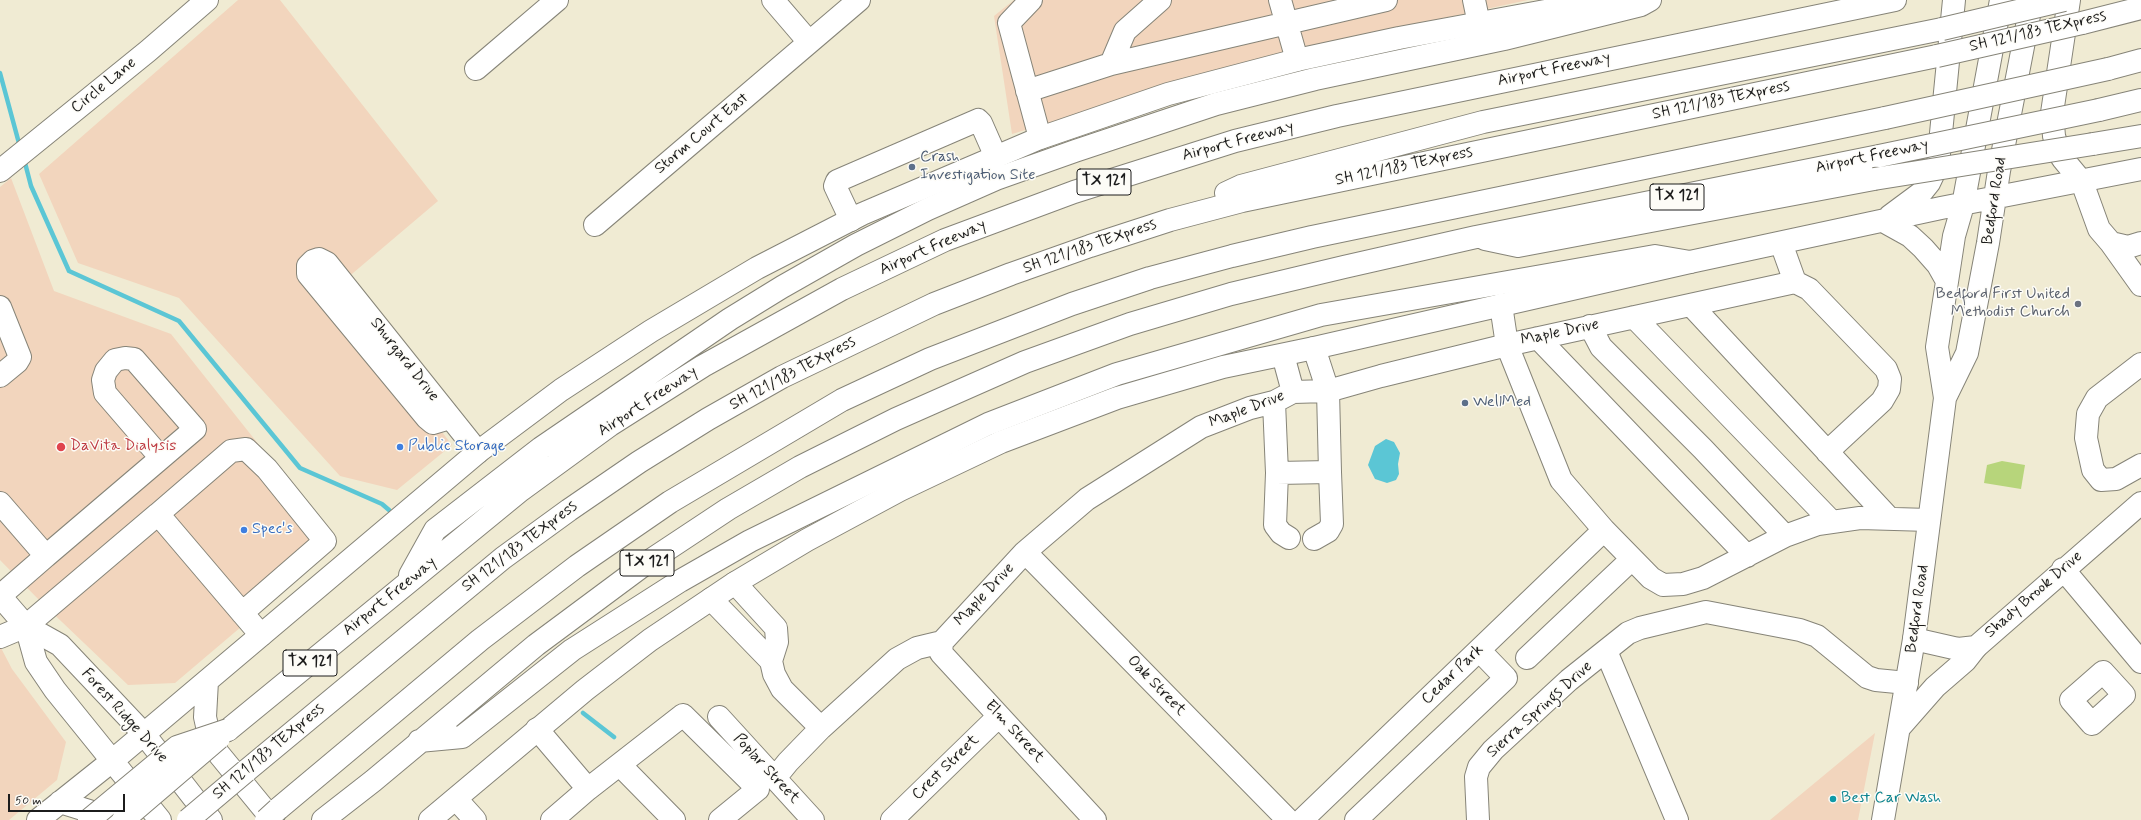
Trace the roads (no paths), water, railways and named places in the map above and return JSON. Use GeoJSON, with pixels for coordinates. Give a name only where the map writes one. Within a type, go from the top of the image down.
{"type":"FeatureCollection","features":[{"type":"Feature","properties":{"kind":"main road","name":"Circle Lane"},"geometry":{"type":"LineString","coordinates":[[7,165],[148,51],[207,0]]}},
{"type":"Feature","properties":{"kind":"main road"},"geometry":{"type":"LineString","coordinates":[[476,69],[557,0]]}},
{"type":"Feature","properties":{"kind":"main road"},"geometry":{"type":"LineString","coordinates":[[773,0],[809,42]]}},
{"type":"Feature","properties":{"kind":"main road","name":"Storm Court East"},"geometry":{"type":"LineString","coordinates":[[595,225],[859,0]]}},
{"type":"Feature","properties":{"kind":"main road"},"geometry":{"type":"LineString","coordinates":[[1031,0],[1009,23],[1040,138]]}},
{"type":"Feature","properties":{"kind":"main road"},"geometry":{"type":"LineString","coordinates":[[1111,64],[1125,32],[1160,0]]}},
{"type":"Feature","properties":{"kind":"main road"},"geometry":{"type":"LineString","coordinates":[[1280,0],[1297,60]]}},
{"type":"Feature","properties":{"kind":"main road"},"geometry":{"type":"LineString","coordinates":[[1027,91],[1111,64],[1386,0]]}},
{"type":"Feature","properties":{"kind":"main road"},"geometry":{"type":"LineString","coordinates":[[1474,0],[1480,24]]}},
{"type":"Feature","properties":{"kind":"main road"},"geometry":{"type":"LineString","coordinates":[[38,820],[112,761],[478,452],[561,390],[651,331],[756,268],[851,220],[1040,138],[1168,94],[1297,60],[1399,38],[1605,0]]}},
{"type":"Feature","properties":{"kind":"main road"},"geometry":{"type":"LineString","coordinates":[[405,585],[435,530],[541,448],[730,319],[782,287],[856,245],[928,209],[996,179],[1068,153],[1216,104],[1315,79],[1512,37],[1642,5],[1650,0]]}},
{"type":"Feature","properties":{"kind":"main road","name":"Airport Freeway"},"geometry":{"type":"LineString","coordinates":[[123,820],[235,725],[521,490],[610,425],[703,366],[835,293],[945,240],[1074,192],[1235,141],[1337,116],[1895,0]]}},
{"type":"Feature","properties":{"kind":"main road"},"geometry":{"type":"LineString","coordinates":[[1883,221],[1921,193],[1929,183],[1938,164],[1954,0]]}},
{"type":"Feature","properties":{"kind":"main road","name":"Bedford Road"},"geometry":{"type":"LineString","coordinates":[[1883,820],[1914,639],[1945,398],[1937,347],[1954,236],[1963,205],[2001,0]]}},
{"type":"Feature","properties":{"kind":"main road","name":"Bedford Road"},"geometry":{"type":"LineString","coordinates":[[1945,398],[1967,353],[1988,243],[1994,199],[2032,0]]}},
{"type":"Feature","properties":{"kind":"main road"},"geometry":{"type":"LineString","coordinates":[[1170,220],[1241,186],[1483,122],[1942,29],[2064,0]]}},
{"type":"Feature","properties":{"kind":"main road"},"geometry":{"type":"LineString","coordinates":[[2069,0],[2052,113],[2054,136],[2063,159],[2082,182],[2099,229],[2141,285]]}},
{"type":"Feature","properties":{"kind":"main road","name":"SH 121/183 TEXpress"},"geometry":{"type":"LineString","coordinates":[[188,820],[503,558],[614,479],[708,419],[782,378],[857,340],[934,304],[1011,274],[1170,220],[1242,201],[1937,56],[2141,8]]}},
{"type":"Feature","properties":{"kind":"main road"},"geometry":{"type":"LineString","coordinates":[[207,681],[205,718],[209,735],[218,753],[272,816],[480,640],[577,566],[633,527],[670,502],[842,400],[930,359],[1072,304],[1150,278],[1312,236],[1885,118],[2108,69],[2141,60]]}},
{"type":"Feature","properties":{"kind":"main road","name":"Airport Freeway"},"geometry":{"type":"LineString","coordinates":[[324,820],[536,645],[645,564],[728,509],[800,467],[896,419],[1025,362],[1130,324],[1231,294],[1476,237],[1879,156],[2141,100]]}},
{"type":"Feature","properties":{"kind":"main road"},"geometry":{"type":"LineString","coordinates":[[851,220],[835,186],[837,181],[978,120],[981,122],[996,157]]}},
{"type":"Feature","properties":{"kind":"main road"},"geometry":{"type":"LineString","coordinates":[[1476,237],[1518,246],[1874,179],[2141,136]]}},
{"type":"Feature","properties":{"kind":"main road"},"geometry":{"type":"LineString","coordinates":[[430,820],[537,730],[650,640],[735,583],[807,540],[900,490],[1000,442],[1117,398],[1223,367],[1501,306],[1690,262],[2141,169]]}},
{"type":"Feature","properties":{"kind":"main road"},"geometry":{"type":"LineString","coordinates":[[1883,221],[1910,236],[1923,248],[1938,265],[1947,281]]}},
{"type":"Feature","properties":{"kind":"main road"},"geometry":{"type":"LineString","coordinates":[[1781,243],[1795,282],[1809,289],[1886,369],[1890,379],[1889,390],[1882,401],[1827,452]]}},
{"type":"Feature","properties":{"kind":"main road"},"geometry":{"type":"LineString","coordinates":[[2111,243],[2128,247],[2141,243]]}},
{"type":"Feature","properties":{"kind":"main road"},"geometry":{"type":"LineString","coordinates":[[419,741],[462,737],[572,650],[680,581],[750,541],[988,424],[1117,374],[1321,315],[1655,256],[1690,262]]}},
{"type":"Feature","properties":{"kind":"main road","name":"Shurgard Drive"},"geometry":{"type":"LineString","coordinates":[[331,268],[478,452]]}},
{"type":"Feature","properties":{"kind":"main road","name":"Maple Drive"},"geometry":{"type":"LineString","coordinates":[[775,778],[788,762],[821,728],[897,659],[916,648],[942,642],[1025,552],[1087,499],[1201,427],[1250,408],[1274,402],[1294,392],[1328,391],[1381,376],[1507,345],[1590,326],[1691,306],[1795,282]]}},
{"type":"Feature","properties":{"kind":"main road"},"geometry":{"type":"LineString","coordinates":[[1501,306],[1507,345],[1560,480],[1632,559],[1651,578],[1662,585],[1683,584],[1703,578],[1785,536],[1818,524],[1860,518],[1888,517],[1929,520]]}},
{"type":"Feature","properties":{"kind":"main road"},"geometry":{"type":"LineString","coordinates":[[1691,306],[1888,517]]}},
{"type":"Feature","properties":{"kind":"main road"},"geometry":{"type":"LineString","coordinates":[[0,307],[20,357],[17,362],[0,376]]}},
{"type":"Feature","properties":{"kind":"main road"},"geometry":{"type":"LineString","coordinates":[[1634,317],[1831,521]]}},
{"type":"Feature","properties":{"kind":"main road"},"geometry":{"type":"LineString","coordinates":[[1590,326],[1601,346],[1703,449],[1785,536]]}},
{"type":"Feature","properties":{"kind":"main road"},"geometry":{"type":"LineString","coordinates":[[1538,338],[1747,556]]}},
{"type":"Feature","properties":{"kind":"main road"},"geometry":{"type":"LineString","coordinates":[[1314,348],[1328,391],[1332,524],[1328,531],[1314,539]]}},
{"type":"Feature","properties":{"kind":"main road"},"geometry":{"type":"LineString","coordinates":[[1283,355],[1294,392]]}},
{"type":"Feature","properties":{"kind":"main road"},"geometry":{"type":"LineString","coordinates":[[0,596],[195,429],[134,359],[125,358],[115,360],[106,371],[103,380],[106,393],[161,458]]}},
{"type":"Feature","properties":{"kind":"main road"},"geometry":{"type":"LineString","coordinates":[[2141,364],[2097,398],[2088,414],[2086,438],[2093,470],[2100,480],[2116,479],[2141,465]]}},
{"type":"Feature","properties":{"kind":"main road"},"geometry":{"type":"LineString","coordinates":[[1274,402],[1277,473],[1275,525],[1289,538]]}},
{"type":"Feature","properties":{"kind":"main road"},"geometry":{"type":"LineString","coordinates":[[0,637],[26,626],[231,451],[246,449],[267,469],[325,541],[242,613]]}},
{"type":"Feature","properties":{"kind":"main road"},"geometry":{"type":"LineString","coordinates":[[1277,473],[1330,472]]}},
{"type":"Feature","properties":{"kind":"main road"},"geometry":{"type":"LineString","coordinates":[[0,503],[46,556]]}},
{"type":"Feature","properties":{"kind":"main road","name":"Shady Brook Drive"},"geometry":{"type":"LineString","coordinates":[[1914,639],[1958,649],[1976,647],[2063,569],[2141,503]]}},
{"type":"Feature","properties":{"kind":"main road"},"geometry":{"type":"LineString","coordinates":[[158,514],[261,636]]}},
{"type":"Feature","properties":{"kind":"main road","name":"Cedar Park"},"geometry":{"type":"LineString","coordinates":[[1302,820],[1604,530]]}},
{"type":"Feature","properties":{"kind":"main road","name":"Oak Street"},"geometry":{"type":"LineString","coordinates":[[1025,552],[1288,820]]}},
{"type":"Feature","properties":{"kind":"main road"},"geometry":{"type":"LineString","coordinates":[[1527,658],[1632,559]]}},
{"type":"Feature","properties":{"kind":"main road"},"geometry":{"type":"LineString","coordinates":[[2063,569],[2141,662],[2114,684]]}},
{"type":"Feature","properties":{"kind":"main road"},"geometry":{"type":"LineString","coordinates":[[735,583],[776,628],[777,642],[771,661],[774,674],[782,689],[821,728]]}},
{"type":"Feature","properties":{"kind":"main road","name":"Forest Ridge Drive"},"geometry":{"type":"LineString","coordinates":[[0,596],[26,626],[60,646],[144,734],[211,820]]}},
{"type":"Feature","properties":{"kind":"main road"},"geometry":{"type":"LineString","coordinates":[[711,599],[771,661]]}},
{"type":"Feature","properties":{"kind":"main road","name":"Sierra Springs Drive"},"geometry":{"type":"LineString","coordinates":[[1478,820],[1476,793],[1479,767],[1493,750],[1569,680],[1628,632],[1706,612],[1800,630],[1817,636],[1867,677],[1876,680],[1907,682]]}},
{"type":"Feature","properties":{"kind":"main road","name":"Forest Ridge Drive"},"geometry":{"type":"LineString","coordinates":[[26,626],[36,662],[55,690],[160,820]]}},
{"type":"Feature","properties":{"kind":"main road","name":"Elm Street"},"geometry":{"type":"LineString","coordinates":[[942,642],[941,653],[1095,820]]}},
{"type":"Feature","properties":{"kind":"main road"},"geometry":{"type":"LineString","coordinates":[[1899,728],[1935,687],[1966,661],[1976,647]]}},
{"type":"Feature","properties":{"kind":"main road"},"geometry":{"type":"LineString","coordinates":[[1356,820],[1506,678],[1479,650]]}},
{"type":"Feature","properties":{"kind":"main road","name":"Sierra Springs Drive"},"geometry":{"type":"LineString","coordinates":[[1606,651],[1677,820]]}},
{"type":"Feature","properties":{"kind":"main road"},"geometry":{"type":"LineString","coordinates":[[552,820],[588,789],[683,715],[758,789],[720,820]]}},
{"type":"Feature","properties":{"kind":"main road","name":"Crest Street"},"geometry":{"type":"LineString","coordinates":[[892,820],[999,716]]}},
{"type":"Feature","properties":{"kind":"main road","name":"Poplar Street"},"geometry":{"type":"LineString","coordinates":[[719,717],[813,820]]}},
{"type":"Feature","properties":{"kind":"main road"},"geometry":{"type":"LineString","coordinates":[[89,820],[177,747],[235,725]]}},
{"type":"Feature","properties":{"kind":"main road"},"geometry":{"type":"LineString","coordinates":[[537,730],[588,789]]}},
{"type":"Feature","properties":{"kind":"main road"},"geometry":{"type":"LineString","coordinates":[[620,765],[674,820]]}},
{"type":"Feature","properties":{"kind":"main road"},"geometry":{"type":"LineString","coordinates":[[456,799],[475,820]]}},
{"type":"Feature","properties":{"kind":"main road"},"geometry":{"type":"LineString","coordinates":[[60,802],[89,811],[104,820]]}},
{"type":"Feature","properties":{"kind":"water"},"geometry":{"type":"Polygon","coordinates":[[[1386,439],[1394,442],[1400,453],[1398,464],[1399,474],[1396,480],[1387,483],[1375,479],[1368,465],[1375,446],[1386,439]]]}},
{"type":"Feature","properties":{"kind":"waterway"},"geometry":{"type":"LineString","coordinates":[[0,73],[20,147]]}},
{"type":"Feature","properties":{"kind":"waterway"},"geometry":{"type":"LineString","coordinates":[[24,159],[31,186],[69,271],[179,321],[300,468],[382,504],[389,510]]}},
{"type":"Feature","properties":{"kind":"waterway"},"geometry":{"type":"LineString","coordinates":[[583,713],[614,737]]}},
{"type":"Feature","properties":{"kind":"place","name":"Crash Investigation Site"},"geometry":{"type":"Point","coordinates":[912,167]}},
{"type":"Feature","properties":{"kind":"place","name":"Bedford First United Methodist Church"},"geometry":{"type":"Point","coordinates":[2078,304]}},
{"type":"Feature","properties":{"kind":"place","name":"WellMed"},"geometry":{"type":"Point","coordinates":[1465,403]}},
{"type":"Feature","properties":{"kind":"place","name":"DaVita Dialysis"},"geometry":{"type":"Point","coordinates":[61,447]}},
{"type":"Feature","properties":{"kind":"place","name":"Public Storage"},"geometry":{"type":"Point","coordinates":[400,447]}},
{"type":"Feature","properties":{"kind":"place","name":"Spec's"},"geometry":{"type":"Point","coordinates":[244,530]}},
{"type":"Feature","properties":{"kind":"place","name":"Best Car Wash"},"geometry":{"type":"Point","coordinates":[1833,799]}}]}
